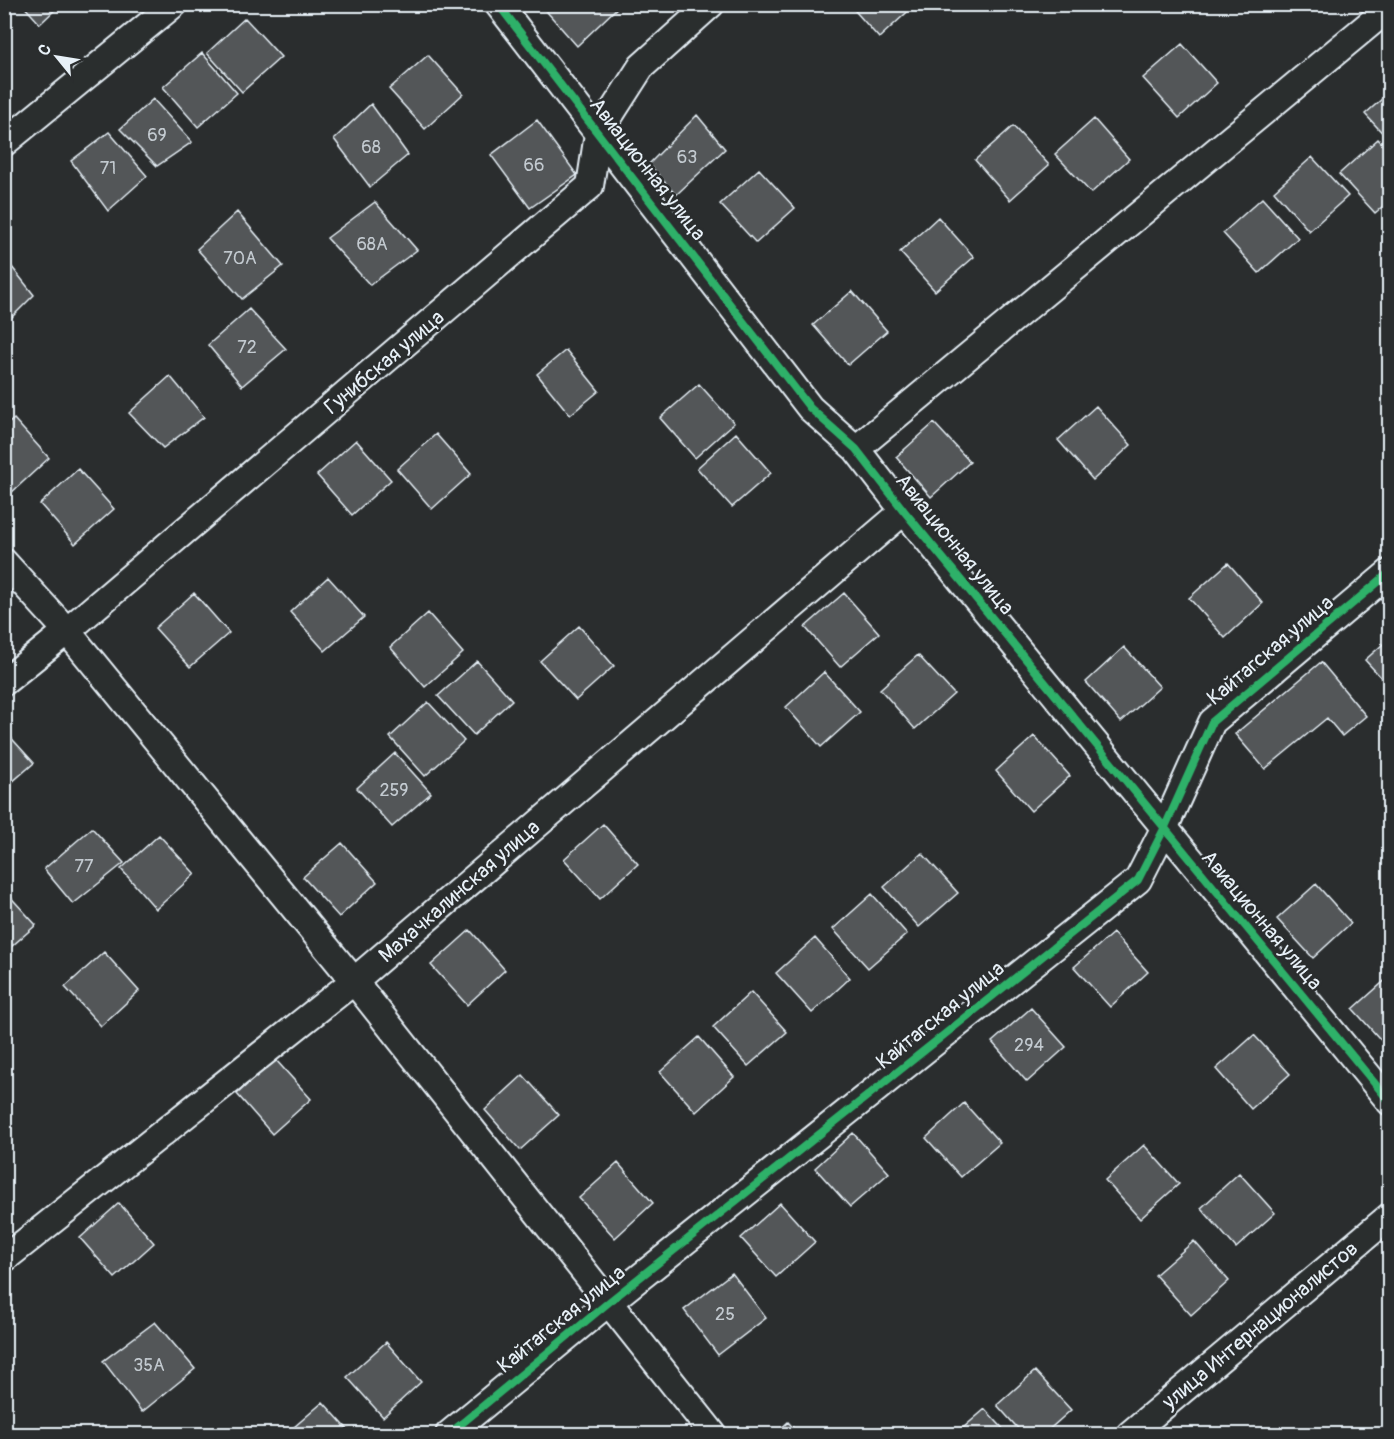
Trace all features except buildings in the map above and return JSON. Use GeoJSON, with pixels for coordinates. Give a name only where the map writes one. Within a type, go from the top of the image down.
{"type":"FeatureCollection","features":[{"type":"Feature","properties":{"kind":"street"},"geometry":{"type":"LineString","coordinates":[[4,143],[174,4]]}},
{"type":"Feature","properties":{"kind":"street","name":"Авиационная улица"},"geometry":{"type":"LineString","coordinates":[[498,4],[810,408],[856,449],[904,511],[1164,828],[1388,1096]]}},
{"type":"Feature","properties":{"kind":"street","name":"Гунибская улица"},"geometry":{"type":"LineString","coordinates":[[4,682],[68,631],[590,186],[598,134],[641,67],[711,4]]}},
{"type":"Feature","properties":{"kind":"street"},"geometry":{"type":"LineString","coordinates":[[856,449],[1389,7]]}},
{"type":"Feature","properties":{"kind":"street","name":"Махачкалинская улица"},"geometry":{"type":"LineString","coordinates":[[4,1259],[354,981],[904,511]]}},
{"type":"Feature","properties":{"kind":"street"},"geometry":{"type":"LineString","coordinates":[[4,562],[68,631],[354,981],[713,1434]]}},
{"type":"Feature","properties":{"kind":"street","name":"Кайтагская улица"},"geometry":{"type":"LineString","coordinates":[[449,1434],[609,1302],[1138,880],[1212,722],[1389,572]]}},
{"type":"Feature","properties":{"kind":"street","name":"улица Интернационалистов"},"geometry":{"type":"LineString","coordinates":[[1130,1434],[1389,1216]]}},
{"type":"Feature","properties":{"kind":"cycle path"},"geometry":{"type":"LineString","coordinates":[[498,4],[810,408],[856,449],[904,511],[1390,1102]]}},
{"type":"Feature","properties":{"kind":"cycle path"},"geometry":{"type":"LineString","coordinates":[[449,1434],[609,1302],[1138,880],[1164,829],[1212,722],[1390,572]]}}]}
